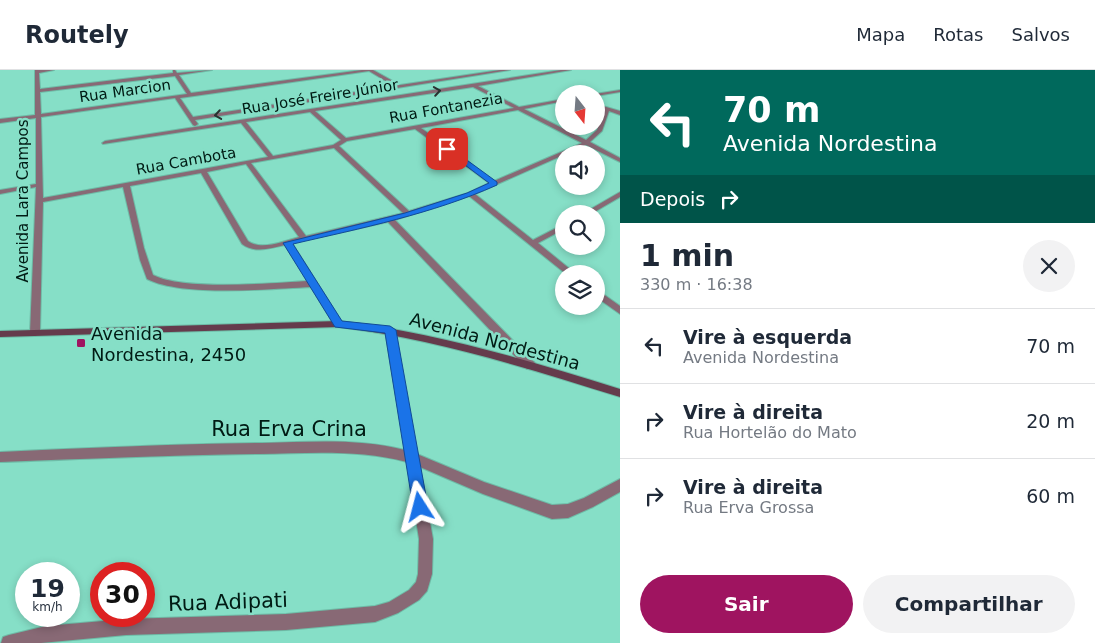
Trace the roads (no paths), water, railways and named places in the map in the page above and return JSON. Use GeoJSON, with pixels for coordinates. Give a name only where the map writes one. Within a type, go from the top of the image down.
{"type":"FeatureCollection","features":[{"type":"Feature","properties":{"kind":"main road","name":"Avenida Nordestina"},"geometry":{"type":"LineString","coordinates":[[0,334],[338,324],[390,330],[531,366],[620,393]]}},
{"type":"Feature","properties":{"kind":"street"},"geometry":{"type":"LineString","coordinates":[[37,71],[52,70]]}},
{"type":"Feature","properties":{"kind":"street"},"geometry":{"type":"LineString","coordinates":[[38,92],[175,72],[210,70]]}},
{"type":"Feature","properties":{"kind":"street"},"geometry":{"type":"LineString","coordinates":[[308,70],[317,78]]}},
{"type":"Feature","properties":{"kind":"street"},"geometry":{"type":"LineString","coordinates":[[371,70],[399,87],[416,94]]}},
{"type":"Feature","properties":{"kind":"street","name":"Rua Marcion"},"geometry":{"type":"LineString","coordinates":[[0,121],[371,70]]}},
{"type":"Feature","properties":{"kind":"street","name":"Rua José Freire Júnior"},"geometry":{"type":"LineString","coordinates":[[192,119],[508,70]]}},
{"type":"Feature","properties":{"kind":"street","name":"Rua José Freire Júnior"},"geometry":{"type":"LineString","coordinates":[[105,143],[569,70]]}},
{"type":"Feature","properties":{"kind":"street","name":"Avenida Lara Campos"},"geometry":{"type":"LineString","coordinates":[[35,333],[40,201],[37,71]]}},
{"type":"Feature","properties":{"kind":"street"},"geometry":{"type":"LineString","coordinates":[[175,72],[190,95]]}},
{"type":"Feature","properties":{"kind":"street"},"geometry":{"type":"LineString","coordinates":[[473,85],[620,160]]}},
{"type":"Feature","properties":{"kind":"street"},"geometry":{"type":"LineString","coordinates":[[605,94],[620,91]]}},
{"type":"Feature","properties":{"kind":"street"},"geometry":{"type":"LineString","coordinates":[[177,97],[199,129]]}},
{"type":"Feature","properties":{"kind":"street","name":"Rua Fontanezia"},"geometry":{"type":"LineString","coordinates":[[335,146],[345,140],[555,102]]}},
{"type":"Feature","properties":{"kind":"street"},"geometry":{"type":"LineString","coordinates":[[203,171],[247,244],[262,248],[390,219],[470,194],[586,143],[599,131],[607,109],[620,112]]}},
{"type":"Feature","properties":{"kind":"street"},"geometry":{"type":"LineString","coordinates":[[312,111],[345,140]]}},
{"type":"Feature","properties":{"kind":"street"},"geometry":{"type":"LineString","coordinates":[[243,122],[272,158]]}},
{"type":"Feature","properties":{"kind":"street"},"geometry":{"type":"LineString","coordinates":[[416,126],[494,184]]}},
{"type":"Feature","properties":{"kind":"street"},"geometry":{"type":"LineString","coordinates":[[335,146],[408,214]]}},
{"type":"Feature","properties":{"kind":"street","name":"Rua Cambota"},"geometry":{"type":"LineString","coordinates":[[40,201],[335,146]]}},
{"type":"Feature","properties":{"kind":"street"},"geometry":{"type":"LineString","coordinates":[[248,163],[304,239]]}},
{"type":"Feature","properties":{"kind":"street"},"geometry":{"type":"LineString","coordinates":[[0,192],[39,185]]}},
{"type":"Feature","properties":{"kind":"street"},"geometry":{"type":"LineString","coordinates":[[126,185],[145,263],[151,278],[155,281],[176,285],[202,286],[313,284]]}},
{"type":"Feature","properties":{"kind":"street"},"geometry":{"type":"LineString","coordinates":[[470,194],[561,265]]}},
{"type":"Feature","properties":{"kind":"street"},"geometry":{"type":"LineString","coordinates":[[601,205],[620,194]]}},
{"type":"Feature","properties":{"kind":"street"},"geometry":{"type":"LineString","coordinates":[[390,219],[531,366]]}},
{"type":"Feature","properties":{"kind":"street"},"geometry":{"type":"LineString","coordinates":[[533,243],[555,231]]}},
{"type":"Feature","properties":{"kind":"street"},"geometry":{"type":"LineString","coordinates":[[288,243],[338,324]]}},
{"type":"Feature","properties":{"kind":"street"},"geometry":{"type":"LineString","coordinates":[[605,299],[619,309]]}},
{"type":"Feature","properties":{"kind":"street"},"geometry":{"type":"LineString","coordinates":[[390,330],[413,458]]}},
{"type":"Feature","properties":{"kind":"street","name":"Rua Erva Crina"},"geometry":{"type":"LineString","coordinates":[[0,458],[214,449],[354,447],[383,450],[413,458],[483,488],[552,512],[568,511],[588,503],[620,485]]}},
{"type":"Feature","properties":{"kind":"street","name":"Rua Adipati"},"geometry":{"type":"LineString","coordinates":[[9,643],[46,634],[126,628],[286,622],[375,614],[393,608],[414,595],[422,586],[427,560],[413,458]]}},
{"type":"Feature","properties":{"kind":"place","name":"Avenida Nordestina, 2450"},"geometry":{"type":"Point","coordinates":[81,343]}}]}
